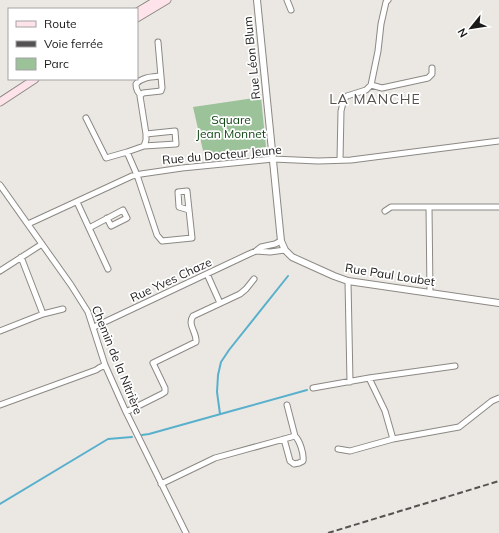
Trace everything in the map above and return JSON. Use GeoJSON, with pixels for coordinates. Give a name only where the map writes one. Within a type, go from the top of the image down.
{"type":"FeatureCollection","features":[{"type":"Feature","properties":{"kind":"main road"},"geometry":{"type":"LineString","coordinates":[[138,11],[157,0]]}},
{"type":"Feature","properties":{"kind":"main road"},"geometry":{"type":"LineString","coordinates":[[138,17],[167,0]]}},
{"type":"Feature","properties":{"kind":"main road"},"geometry":{"type":"LineString","coordinates":[[0,102],[34,80]]}},
{"type":"Feature","properties":{"kind":"street"},"geometry":{"type":"LineString","coordinates":[[287,0],[291,10]]}},
{"type":"Feature","properties":{"kind":"street"},"geometry":{"type":"LineString","coordinates":[[340,160],[341,110],[344,99],[347,96],[366,90],[371,85],[378,51],[381,24],[386,2],[388,0]]}},
{"type":"Feature","properties":{"kind":"street","name":"Rue Léon Blum"},"geometry":{"type":"LineString","coordinates":[[256,2],[281,241],[285,250]]}},
{"type":"Feature","properties":{"kind":"street"},"geometry":{"type":"LineString","coordinates":[[141,95],[143,93],[161,91],[162,88],[158,42]]}},
{"type":"Feature","properties":{"kind":"street"},"geometry":{"type":"LineString","coordinates":[[371,85],[382,88],[428,78],[432,74],[432,68]]}},
{"type":"Feature","properties":{"kind":"street"},"geometry":{"type":"LineString","coordinates":[[144,146],[146,134],[141,95],[136,88],[136,84],[143,78],[161,76]]}},
{"type":"Feature","properties":{"kind":"street"},"geometry":{"type":"LineString","coordinates":[[86,118],[106,158],[144,146],[176,144],[175,131],[146,134]]}},
{"type":"Feature","properties":{"kind":"street","name":"Rue du Docteur Jeune"},"geometry":{"type":"LineString","coordinates":[[28,224],[137,175],[182,168],[273,159],[318,161],[351,160],[499,141]]}},
{"type":"Feature","properties":{"kind":"street"},"geometry":{"type":"LineString","coordinates":[[127,152],[137,175],[157,235],[162,241],[192,238],[189,210]]}},
{"type":"Feature","properties":{"kind":"street","name":"Chemin de la Nitrière"},"geometry":{"type":"LineString","coordinates":[[0,185],[88,312],[105,365],[126,412],[186,533]]}},
{"type":"Feature","properties":{"kind":"street"},"geometry":{"type":"LineString","coordinates":[[77,202],[108,269]]}},
{"type":"Feature","properties":{"kind":"street"},"geometry":{"type":"LineString","coordinates":[[384,211],[391,207],[499,207]]}},
{"type":"Feature","properties":{"kind":"street"},"geometry":{"type":"LineString","coordinates":[[429,207],[430,293]]}},
{"type":"Feature","properties":{"kind":"street"},"geometry":{"type":"LineString","coordinates":[[89,228],[107,218]]}},
{"type":"Feature","properties":{"kind":"street","name":"Rue Yves Chaze"},"geometry":{"type":"LineString","coordinates":[[94,327],[256,251],[261,247],[281,241]]}},
{"type":"Feature","properties":{"kind":"street"},"geometry":{"type":"LineString","coordinates":[[0,271],[42,244]]}},
{"type":"Feature","properties":{"kind":"street","name":"Rue Yves Chaze"},"geometry":{"type":"LineString","coordinates":[[256,251],[270,252],[285,250]]}},
{"type":"Feature","properties":{"kind":"street","name":"Rue Paul Loubet"},"geometry":{"type":"LineString","coordinates":[[285,250],[292,258],[334,276],[348,280],[499,303]]}},
{"type":"Feature","properties":{"kind":"street"},"geometry":{"type":"LineString","coordinates":[[21,257],[44,314]]}},
{"type":"Feature","properties":{"kind":"street"},"geometry":{"type":"LineString","coordinates":[[207,274],[220,303]]}},
{"type":"Feature","properties":{"kind":"street"},"geometry":{"type":"LineString","coordinates":[[126,412],[165,392],[165,388],[153,363],[196,342],[191,319],[193,316],[240,294],[254,279]]}},
{"type":"Feature","properties":{"kind":"street"},"geometry":{"type":"LineString","coordinates":[[348,280],[350,382]]}},
{"type":"Feature","properties":{"kind":"street"},"geometry":{"type":"LineString","coordinates":[[0,331],[44,314],[63,309]]}},
{"type":"Feature","properties":{"kind":"street"},"geometry":{"type":"LineString","coordinates":[[0,405],[96,370],[105,365]]}},
{"type":"Feature","properties":{"kind":"street"},"geometry":{"type":"LineString","coordinates":[[313,388],[369,378],[455,366]]}},
{"type":"Feature","properties":{"kind":"street"},"geometry":{"type":"LineString","coordinates":[[369,378],[385,411],[393,439]]}},
{"type":"Feature","properties":{"kind":"street"},"geometry":{"type":"LineString","coordinates":[[338,449],[350,450],[393,439],[459,427],[492,401],[499,398]]}},
{"type":"Feature","properties":{"kind":"street"},"geometry":{"type":"LineString","coordinates":[[284,439],[290,461],[294,464],[303,461],[298,438],[295,436],[287,405]]}},
{"type":"Feature","properties":{"kind":"street"},"geometry":{"type":"LineString","coordinates":[[161,484],[215,458],[295,436]]}},
{"type":"Feature","properties":{"kind":"green space","name":"Square Jean Monnet"},"geometry":{"type":"Polygon","coordinates":[[[261,97],[266,147],[204,155],[193,107],[261,97]]]}},
{"type":"Feature","properties":{"kind":"waterway"},"geometry":{"type":"LineString","coordinates":[[220,414],[217,392],[218,375],[221,362],[288,276]]}},
{"type":"Feature","properties":{"kind":"waterway"},"geometry":{"type":"LineString","coordinates":[[142,435],[307,390]]}},
{"type":"Feature","properties":{"kind":"waterway"},"geometry":{"type":"LineString","coordinates":[[0,504],[108,439],[132,437]]}},
{"type":"Feature","properties":{"kind":"railway"},"geometry":{"type":"LineString","coordinates":[[328,533],[499,481]]}},
{"type":"Feature","properties":{"kind":"district","name":"LA MANCHE"},"geometry":{"type":"Point","coordinates":[375,99]}}]}
